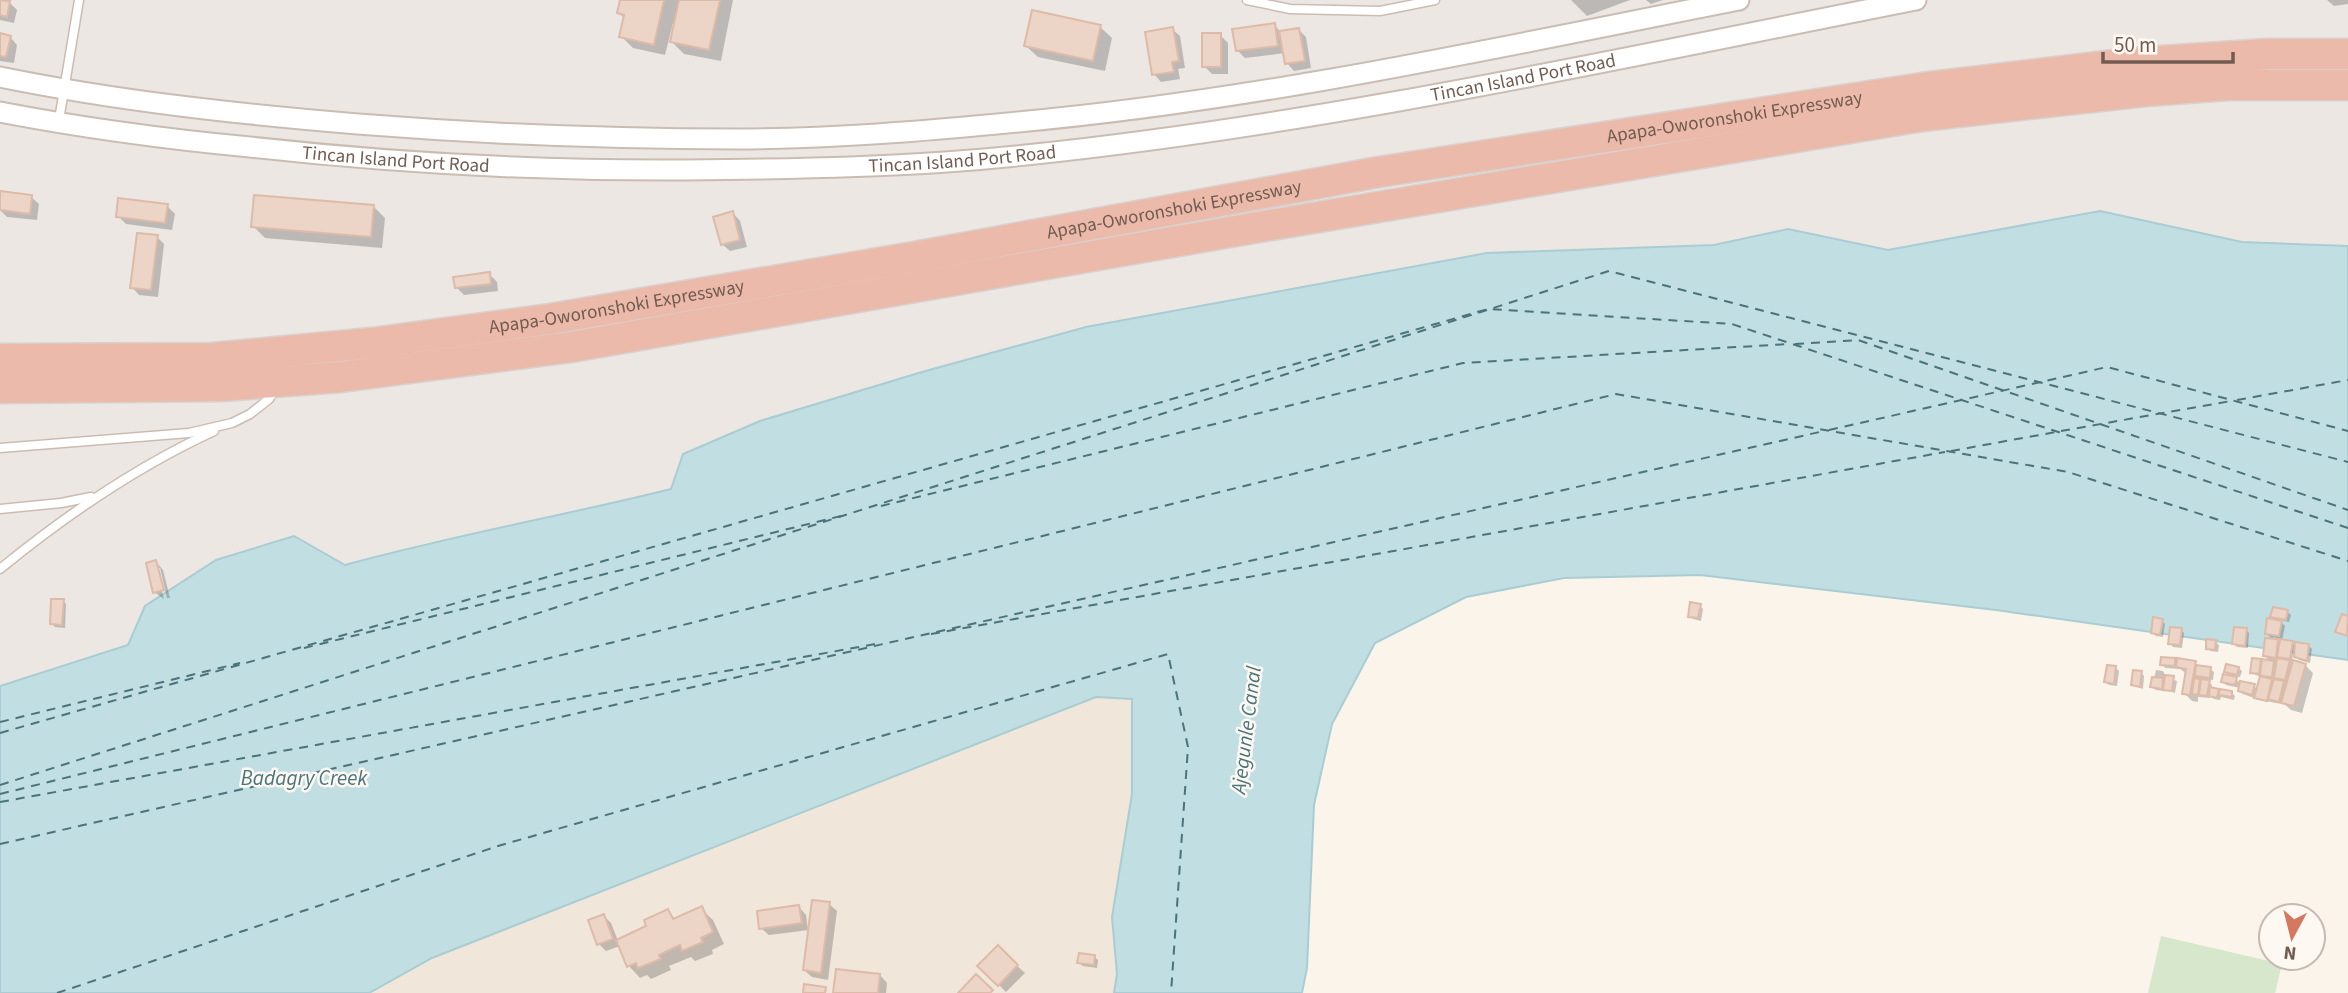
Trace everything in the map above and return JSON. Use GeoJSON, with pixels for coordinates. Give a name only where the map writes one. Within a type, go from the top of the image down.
{"type":"FeatureCollection","features":[{"type":"Feature","properties":{"kind":"highway","name":"Apapa-Oworonshoki Expressway"},"geometry":{"type":"LineString","coordinates":[[0,359],[213,358],[400,339],[576,314],[914,257],[1379,172],[1922,88],[2131,62],[2268,54],[2348,54]]}},
{"type":"Feature","properties":{"kind":"highway","name":"Apapa-Oworonshoki Expressway"},"geometry":{"type":"LineString","coordinates":[[0,388],[221,386],[341,377],[571,347],[1213,235],[1922,116],[2228,85],[2348,85]]}},
{"type":"Feature","properties":{"kind":"street","name":"Tincan Island Port Road"},"geometry":{"type":"LineString","coordinates":[[0,77],[65,90],[263,116],[473,133],[740,139],[871,134],[1021,122],[1196,100],[1423,62],[1739,0]]}},
{"type":"Feature","properties":{"kind":"street","name":"Tincan Island Port Road"},"geometry":{"type":"LineString","coordinates":[[0,112],[161,138],[345,158],[615,170],[872,166],[1024,155],[1218,130],[1429,95],[1916,0]]}},
{"type":"Feature","properties":{"kind":"lane"},"geometry":{"type":"LineString","coordinates":[[58,123],[79,0]]}},
{"type":"Feature","properties":{"kind":"lane"},"geometry":{"type":"LineString","coordinates":[[1247,0],[1290,9],[1380,11],[1434,0]]}},
{"type":"Feature","properties":{"kind":"lane"},"geometry":{"type":"LineString","coordinates":[[0,569],[95,496],[150,463],[250,414],[269,399],[279,382]]}},
{"type":"Feature","properties":{"kind":"lane"},"geometry":{"type":"LineString","coordinates":[[0,448],[189,433],[232,423]]}},
{"type":"Feature","properties":{"kind":"lane"},"geometry":{"type":"LineString","coordinates":[[0,509],[61,503],[95,496]]}},
{"type":"Feature","properties":{"kind":"shaded area"},"geometry":{"type":"Polygon","coordinates":[[[0,0],[2348,0],[2348,295],[1831,268],[1774,232],[1714,245],[1487,253],[1086,327],[922,372],[760,421],[683,454],[671,489],[558,517],[426,543],[345,566],[216,560],[145,606],[128,645],[0,686],[0,0]]]}},
{"type":"Feature","properties":{"kind":"shaded area"},"geometry":{"type":"Polygon","coordinates":[[[1096,697],[1132,698],[1132,794],[1112,917],[1117,974],[1114,993],[369,993],[432,958],[1096,697]]]}},
{"type":"Feature","properties":{"kind":"green space"},"geometry":{"type":"Polygon","coordinates":[[[2161,936],[2257,958],[2257,972],[2280,972],[2275,993],[2148,993],[2161,936]]]}},
{"type":"Feature","properties":{"kind":"water","name":"Badagry Creek"},"geometry":{"type":"Polygon","coordinates":[[[2100,211],[2242,242],[2348,246],[2348,660],[1996,610],[1700,575],[1564,578],[1466,597],[1375,643],[1332,724],[1314,805],[1307,968],[1302,993],[1114,993],[1117,974],[1112,917],[1132,794],[1132,699],[1096,697],[432,958],[369,993],[0,993],[0,686],[128,645],[145,606],[216,560],[294,536],[345,565],[671,489],[683,454],[760,421],[922,372],[1086,327],[1487,253],[1714,245],[1788,229],[1888,250],[2100,211]]]}},
{"type":"Feature","properties":{"kind":"building"},"geometry":{"type":"Polygon","coordinates":[[[0,0],[10,1],[7,17],[0,15],[0,0]]]}},
{"type":"Feature","properties":{"kind":"building"},"geometry":{"type":"Polygon","coordinates":[[[620,0],[664,0],[654,45],[619,37],[624,15],[617,13],[620,0]]]}},
{"type":"Feature","properties":{"kind":"building"},"geometry":{"type":"Polygon","coordinates":[[[679,0],[720,0],[709,50],[670,42],[679,0]]]}},
{"type":"Feature","properties":{"kind":"building"},"geometry":{"type":"Polygon","coordinates":[[[1032,10],[1101,25],[1093,61],[1024,46],[1032,10]]]}},
{"type":"Feature","properties":{"kind":"building"},"geometry":{"type":"Polygon","coordinates":[[[1275,23],[1278,46],[1236,51],[1232,29],[1275,23]]]}},
{"type":"Feature","properties":{"kind":"building"},"geometry":{"type":"Polygon","coordinates":[[[1173,27],[1179,61],[1172,62],[1174,72],[1152,75],[1145,32],[1173,27]]]}},
{"type":"Feature","properties":{"kind":"building"},"geometry":{"type":"Polygon","coordinates":[[[1299,28],[1305,61],[1285,64],[1279,31],[1299,28]]]}},
{"type":"Feature","properties":{"kind":"building"},"geometry":{"type":"Polygon","coordinates":[[[0,33],[11,36],[6,57],[0,56],[0,33]]]}},
{"type":"Feature","properties":{"kind":"building"},"geometry":{"type":"Polygon","coordinates":[[[1202,33],[1221,33],[1221,67],[1202,67],[1202,33]]]}},
{"type":"Feature","properties":{"kind":"building"},"geometry":{"type":"Polygon","coordinates":[[[0,191],[32,195],[30,214],[0,210],[0,191]]]}},
{"type":"Feature","properties":{"kind":"building"},"geometry":{"type":"Polygon","coordinates":[[[254,195],[374,205],[371,237],[251,227],[254,195]]]}},
{"type":"Feature","properties":{"kind":"building"},"geometry":{"type":"Polygon","coordinates":[[[118,198],[168,204],[165,223],[116,217],[118,198]]]}},
{"type":"Feature","properties":{"kind":"building"},"geometry":{"type":"Polygon","coordinates":[[[733,211],[740,240],[721,245],[713,217],[733,211]]]}},
{"type":"Feature","properties":{"kind":"building"},"geometry":{"type":"Polygon","coordinates":[[[137,233],[158,235],[151,290],[130,288],[137,233]]]}},
{"type":"Feature","properties":{"kind":"building"},"geometry":{"type":"Polygon","coordinates":[[[490,272],[491,284],[455,288],[453,277],[490,272]]]}},
{"type":"Feature","properties":{"kind":"building"},"geometry":{"type":"Polygon","coordinates":[[[156,560],[164,590],[153,593],[146,563],[156,560]]]}},
{"type":"Feature","properties":{"kind":"building"},"geometry":{"type":"Polygon","coordinates":[[[51,599],[64,599],[62,625],[50,624],[51,599]]]}},
{"type":"Feature","properties":{"kind":"building"},"geometry":{"type":"Polygon","coordinates":[[[1690,602],[1701,604],[1698,618],[1688,617],[1690,602]]]}},
{"type":"Feature","properties":{"kind":"building"},"geometry":{"type":"Polygon","coordinates":[[[2273,607],[2288,610],[2286,620],[2270,617],[2273,607]]]}},
{"type":"Feature","properties":{"kind":"building"},"geometry":{"type":"Polygon","coordinates":[[[2342,614],[2348,616],[2347,636],[2335,632],[2342,614]]]}},
{"type":"Feature","properties":{"kind":"building"},"geometry":{"type":"Polygon","coordinates":[[[2153,617],[2163,619],[2160,635],[2151,633],[2153,617]]]}},
{"type":"Feature","properties":{"kind":"building"},"geometry":{"type":"Polygon","coordinates":[[[2267,618],[2282,621],[2279,636],[2265,634],[2267,618]]]}},
{"type":"Feature","properties":{"kind":"building"},"geometry":{"type":"Polygon","coordinates":[[[2170,627],[2182,628],[2180,645],[2168,644],[2170,627]]]}},
{"type":"Feature","properties":{"kind":"building"},"geometry":{"type":"Polygon","coordinates":[[[2234,627],[2247,628],[2245,646],[2232,644],[2234,627]]]}},
{"type":"Feature","properties":{"kind":"building"},"geometry":{"type":"Polygon","coordinates":[[[2265,638],[2278,639],[2276,658],[2263,656],[2265,638]]]}},
{"type":"Feature","properties":{"kind":"building"},"geometry":{"type":"Polygon","coordinates":[[[2206,639],[2216,640],[2215,650],[2206,649],[2206,639]]]}},
{"type":"Feature","properties":{"kind":"building"},"geometry":{"type":"Polygon","coordinates":[[[2280,639],[2293,641],[2290,659],[2277,657],[2280,639]]]}},
{"type":"Feature","properties":{"kind":"building"},"geometry":{"type":"Polygon","coordinates":[[[2295,642],[2309,644],[2307,661],[2294,657],[2295,642]]]}},
{"type":"Feature","properties":{"kind":"building"},"geometry":{"type":"Polygon","coordinates":[[[2161,657],[2175,658],[2175,666],[2160,665],[2161,657]]]}},
{"type":"Feature","properties":{"kind":"building"},"geometry":{"type":"Polygon","coordinates":[[[2177,658],[2196,661],[2190,695],[2182,694],[2186,669],[2176,667],[2177,658]]]}},
{"type":"Feature","properties":{"kind":"building"},"geometry":{"type":"Polygon","coordinates":[[[2252,658],[2261,659],[2259,674],[2250,673],[2252,658]]]}},
{"type":"Feature","properties":{"kind":"building"},"geometry":{"type":"Polygon","coordinates":[[[2277,658],[2290,660],[2285,680],[2274,678],[2277,658]]]}},
{"type":"Feature","properties":{"kind":"building"},"geometry":{"type":"Polygon","coordinates":[[[2262,659],[2274,661],[2272,677],[2260,676],[2262,659]]]}},
{"type":"Feature","properties":{"kind":"building"},"geometry":{"type":"Polygon","coordinates":[[[2293,660],[2306,664],[2294,706],[2281,703],[2293,660]]]}},
{"type":"Feature","properties":{"kind":"building"},"geometry":{"type":"Polygon","coordinates":[[[2226,664],[2239,667],[2237,675],[2224,672],[2226,664]]]}},
{"type":"Feature","properties":{"kind":"building"},"geometry":{"type":"Polygon","coordinates":[[[2107,665],[2116,666],[2114,684],[2104,682],[2107,665]]]}},
{"type":"Feature","properties":{"kind":"building"},"geometry":{"type":"Polygon","coordinates":[[[2196,665],[2211,667],[2210,678],[2195,676],[2196,665]]]}},
{"type":"Feature","properties":{"kind":"building"},"geometry":{"type":"Polygon","coordinates":[[[2133,670],[2142,671],[2140,687],[2131,685],[2133,670]]]}},
{"type":"Feature","properties":{"kind":"building"},"geometry":{"type":"Polygon","coordinates":[[[2223,674],[2237,677],[2235,685],[2221,682],[2223,674]]]}},
{"type":"Feature","properties":{"kind":"building"},"geometry":{"type":"Polygon","coordinates":[[[2165,675],[2174,676],[2172,691],[2163,690],[2165,675]]]}},
{"type":"Feature","properties":{"kind":"building"},"geometry":{"type":"Polygon","coordinates":[[[2260,676],[2272,679],[2267,701],[2254,698],[2260,676]]]}},
{"type":"Feature","properties":{"kind":"building"},"geometry":{"type":"Polygon","coordinates":[[[2152,677],[2163,678],[2162,689],[2150,687],[2152,677]]]}},
{"type":"Feature","properties":{"kind":"building"},"geometry":{"type":"Polygon","coordinates":[[[2194,678],[2200,679],[2198,695],[2192,694],[2194,678]]]}},
{"type":"Feature","properties":{"kind":"building"},"geometry":{"type":"Polygon","coordinates":[[[2201,679],[2210,680],[2207,696],[2199,695],[2201,679]]]}},
{"type":"Feature","properties":{"kind":"building"},"geometry":{"type":"Polygon","coordinates":[[[2274,679],[2284,681],[2279,702],[2268,699],[2274,679]]]}},
{"type":"Feature","properties":{"kind":"building"},"geometry":{"type":"Polygon","coordinates":[[[2240,681],[2255,684],[2252,695],[2238,691],[2240,681]]]}},
{"type":"Feature","properties":{"kind":"building"},"geometry":{"type":"Polygon","coordinates":[[[2210,687],[2219,689],[2217,698],[2209,696],[2210,687]]]}},
{"type":"Feature","properties":{"kind":"building"},"geometry":{"type":"Polygon","coordinates":[[[2220,689],[2232,691],[2232,697],[2218,695],[2220,689]]]}},
{"type":"Feature","properties":{"kind":"building"},"geometry":{"type":"Polygon","coordinates":[[[812,900],[830,902],[821,973],[803,970],[812,900]]]}},
{"type":"Feature","properties":{"kind":"building"},"geometry":{"type":"Polygon","coordinates":[[[799,905],[802,923],[759,929],[757,911],[799,905]]]}},
{"type":"Feature","properties":{"kind":"building"},"geometry":{"type":"Polygon","coordinates":[[[702,906],[713,932],[701,938],[703,942],[682,951],[680,945],[659,955],[661,959],[638,968],[636,963],[627,967],[616,940],[646,926],[644,920],[668,909],[673,919],[702,906]]]}},
{"type":"Feature","properties":{"kind":"building"},"geometry":{"type":"Polygon","coordinates":[[[604,914],[613,939],[597,945],[588,920],[604,914]]]}},
{"type":"Feature","properties":{"kind":"building"},"geometry":{"type":"Polygon","coordinates":[[[998,945],[1018,965],[998,986],[977,966],[998,945]]]}},
{"type":"Feature","properties":{"kind":"building"},"geometry":{"type":"Polygon","coordinates":[[[1079,953],[1095,955],[1094,965],[1077,963],[1079,953]]]}},
{"type":"Feature","properties":{"kind":"building"},"geometry":{"type":"Polygon","coordinates":[[[836,969],[880,974],[878,993],[833,993],[836,969]]]}},
{"type":"Feature","properties":{"kind":"building"},"geometry":{"type":"Polygon","coordinates":[[[976,974],[993,990],[990,993],[958,993],[976,974]]]}},
{"type":"Feature","properties":{"kind":"building"},"geometry":{"type":"Polygon","coordinates":[[[804,984],[826,987],[825,993],[803,993],[804,984]]]}},
{"type":"Feature","properties":{"kind":"ferry route"},"geometry":{"type":"LineString","coordinates":[[0,785],[1609,271],[2348,462]]}},
{"type":"Feature","properties":{"kind":"ferry route"},"geometry":{"type":"LineString","coordinates":[[0,733],[1488,309],[1732,324],[2348,528]]}},
{"type":"Feature","properties":{"kind":"ferry route"},"geometry":{"type":"LineString","coordinates":[[1795,344],[1858,340],[2348,510]]}},
{"type":"Feature","properties":{"kind":"ferry route"},"geometry":{"type":"LineString","coordinates":[[881,506],[1463,363],[1789,344]]}},
{"type":"Feature","properties":{"kind":"ferry route"},"geometry":{"type":"LineString","coordinates":[[1829,430],[2107,367],[2348,431]]}},
{"type":"Feature","properties":{"kind":"ferry route"},"geometry":{"type":"LineString","coordinates":[[2237,400],[2348,380]]}},
{"type":"Feature","properties":{"kind":"ferry route"},"geometry":{"type":"LineString","coordinates":[[0,794],[1616,394],[2068,472],[2348,561]]}},
{"type":"Feature","properties":{"kind":"ferry route"},"geometry":{"type":"LineString","coordinates":[[2061,431],[2231,401]]}},
{"type":"Feature","properties":{"kind":"ferry route"},"geometry":{"type":"LineString","coordinates":[[0,844],[1824,431]]}},
{"type":"Feature","properties":{"kind":"ferry route"},"geometry":{"type":"LineString","coordinates":[[1951,451],[2056,432]]}},
{"type":"Feature","properties":{"kind":"ferry route"},"geometry":{"type":"LineString","coordinates":[[931,634],[1945,452]]}},
{"type":"Feature","properties":{"kind":"ferry route"},"geometry":{"type":"LineString","coordinates":[[304,648],[845,515]]}},
{"type":"Feature","properties":{"kind":"ferry route"},"geometry":{"type":"LineString","coordinates":[[0,802],[881,643]]}},
{"type":"Feature","properties":{"kind":"ferry route"},"geometry":{"type":"LineString","coordinates":[[57,993],[498,846],[1168,654],[1188,747],[1171,993]]}},
{"type":"Feature","properties":{"kind":"ferry route"},"geometry":{"type":"LineString","coordinates":[[0,722],[240,663]]}},
{"type":"Feature","properties":{"kind":"water label","name":"Ajegunle Canal"},"geometry":{"type":"Point","coordinates":[1246,730]}}]}
